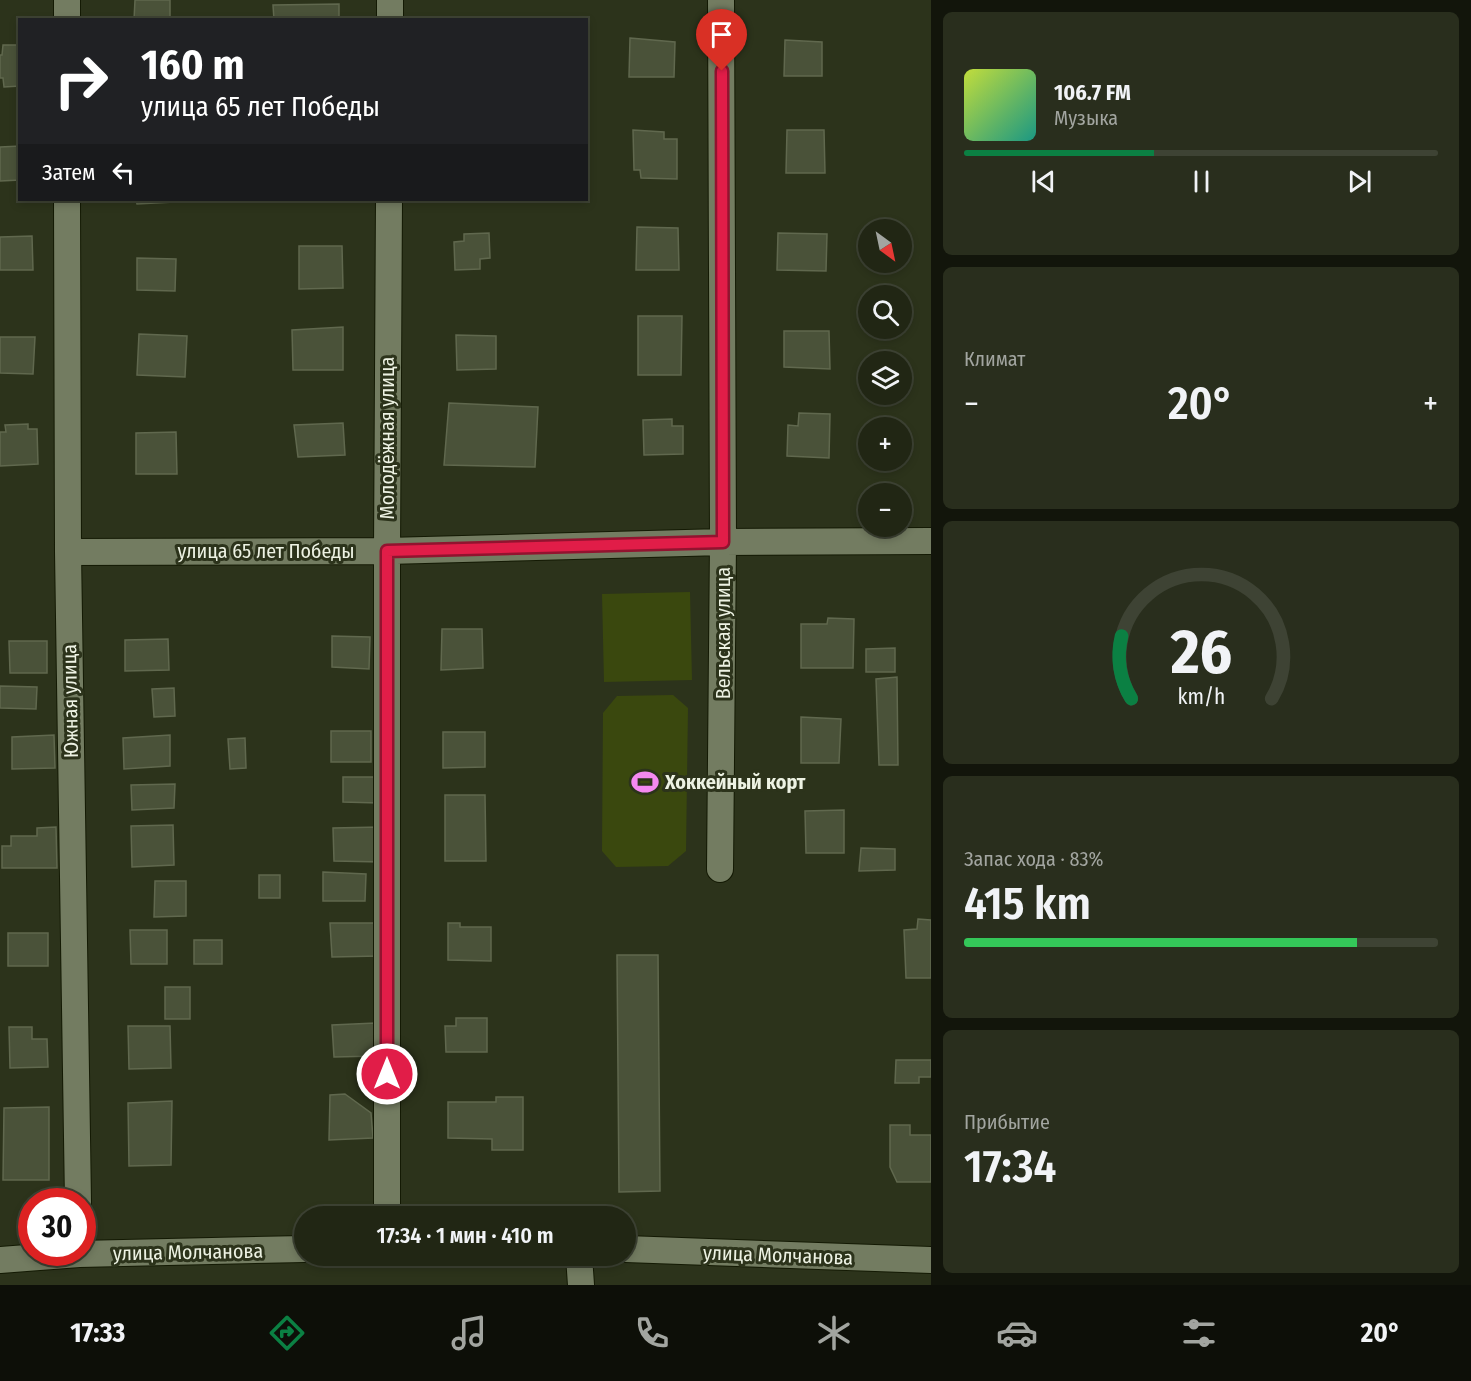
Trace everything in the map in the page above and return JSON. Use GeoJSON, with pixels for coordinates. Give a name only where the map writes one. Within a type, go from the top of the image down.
{"type":"FeatureCollection","features":[{"type":"Feature","properties":{"kind":"street"},"geometry":{"type":"LineString","coordinates":[[67,0],[67,18]]}},
{"type":"Feature","properties":{"kind":"street"},"geometry":{"type":"LineString","coordinates":[[390,0],[390,18]]}},
{"type":"Feature","properties":{"kind":"street","name":"Вельская улица"},"geometry":{"type":"LineString","coordinates":[[720,869],[723,542],[722,0]]}},
{"type":"Feature","properties":{"kind":"street","name":"Южная улица"},"geometry":{"type":"LineString","coordinates":[[68,201],[68,552],[78,1188]]}},
{"type":"Feature","properties":{"kind":"street","name":"Молодёжная улица"},"geometry":{"type":"LineString","coordinates":[[387,1206],[388,201]]}},
{"type":"Feature","properties":{"kind":"street","name":"улица 65 лет Победы"},"geometry":{"type":"LineString","coordinates":[[68,552],[387,551],[723,542],[931,541]]}},
{"type":"Feature","properties":{"kind":"street","name":"улица Молчанова"},"geometry":{"type":"LineString","coordinates":[[96,1253],[294,1249]]}},
{"type":"Feature","properties":{"kind":"street","name":"улица Молчанова"},"geometry":{"type":"LineString","coordinates":[[636,1250],[931,1260]]}},
{"type":"Feature","properties":{"kind":"street","name":"улица Молчанова"},"geometry":{"type":"LineString","coordinates":[[0,1260],[18,1258]]}},
{"type":"Feature","properties":{"kind":"street"},"geometry":{"type":"LineString","coordinates":[[580,1266],[581,1285]]}},
{"type":"Feature","properties":{"kind":"green space"},"geometry":{"type":"Polygon","coordinates":[[[690,592],[692,680],[604,682],[602,594],[690,592]]]}},
{"type":"Feature","properties":{"kind":"green space","name":"Хоккейный корт"},"geometry":{"type":"Polygon","coordinates":[[[673,695],[688,708],[686,851],[668,866],[616,867],[602,851],[603,713],[617,696],[673,695]]]}},
{"type":"Feature","properties":{"kind":"building"},"geometry":{"type":"Polygon","coordinates":[[[135,0],[170,0],[170,18],[134,18],[135,0]]]}},
{"type":"Feature","properties":{"kind":"building"},"geometry":{"type":"Polygon","coordinates":[[[339,4],[339,18],[274,18],[273,5],[339,4]]]}},
{"type":"Feature","properties":{"kind":"building"},"geometry":{"type":"Polygon","coordinates":[[[630,38],[675,42],[674,77],[629,77],[630,38]]]}},
{"type":"Feature","properties":{"kind":"building"},"geometry":{"type":"Polygon","coordinates":[[[785,40],[822,42],[822,76],[784,76],[785,40]]]}},
{"type":"Feature","properties":{"kind":"building"},"geometry":{"type":"Polygon","coordinates":[[[3,45],[18,45],[18,86],[4,87],[3,78],[0,78],[0,55],[2,55],[3,45]]]}},
{"type":"Feature","properties":{"kind":"building"},"geometry":{"type":"Polygon","coordinates":[[[633,130],[664,132],[664,139],[677,139],[677,179],[641,178],[640,170],[634,170],[633,130]]]}},
{"type":"Feature","properties":{"kind":"building"},"geometry":{"type":"Polygon","coordinates":[[[787,130],[824,130],[825,173],[786,173],[787,130]]]}},
{"type":"Feature","properties":{"kind":"building"},"geometry":{"type":"Polygon","coordinates":[[[18,146],[18,180],[0,181],[0,147],[18,146]]]}},
{"type":"Feature","properties":{"kind":"building"},"geometry":{"type":"Polygon","coordinates":[[[136,201],[174,201],[174,202],[137,204],[136,201]]]}},
{"type":"Feature","properties":{"kind":"building"},"geometry":{"type":"Polygon","coordinates":[[[637,227],[678,228],[679,270],[636,270],[637,227]]]}},
{"type":"Feature","properties":{"kind":"building"},"geometry":{"type":"Polygon","coordinates":[[[489,233],[490,258],[480,259],[480,269],[455,270],[454,242],[464,241],[464,234],[489,233]]]}},
{"type":"Feature","properties":{"kind":"building"},"geometry":{"type":"Polygon","coordinates":[[[778,233],[827,234],[826,271],[777,270],[778,233]]]}},
{"type":"Feature","properties":{"kind":"building"},"geometry":{"type":"Polygon","coordinates":[[[32,236],[33,270],[0,270],[0,237],[32,236]]]}},
{"type":"Feature","properties":{"kind":"building"},"geometry":{"type":"Polygon","coordinates":[[[299,246],[342,246],[343,288],[299,289],[299,246]]]}},
{"type":"Feature","properties":{"kind":"building"},"geometry":{"type":"Polygon","coordinates":[[[137,258],[176,259],[175,291],[137,290],[137,258]]]}},
{"type":"Feature","properties":{"kind":"building"},"geometry":{"type":"Polygon","coordinates":[[[638,316],[682,316],[681,375],[638,375],[638,316]]]}},
{"type":"Feature","properties":{"kind":"building"},"geometry":{"type":"Polygon","coordinates":[[[343,327],[343,370],[293,370],[292,330],[343,327]]]}},
{"type":"Feature","properties":{"kind":"building"},"geometry":{"type":"Polygon","coordinates":[[[784,331],[829,331],[830,369],[784,367],[784,331]]]}},
{"type":"Feature","properties":{"kind":"building"},"geometry":{"type":"Polygon","coordinates":[[[139,334],[187,336],[185,377],[137,375],[139,334]]]}},
{"type":"Feature","properties":{"kind":"building"},"geometry":{"type":"Polygon","coordinates":[[[456,335],[496,336],[496,369],[457,370],[456,335]]]}},
{"type":"Feature","properties":{"kind":"building"},"geometry":{"type":"Polygon","coordinates":[[[0,337],[35,337],[33,374],[0,373],[0,337]]]}},
{"type":"Feature","properties":{"kind":"building"},"geometry":{"type":"Polygon","coordinates":[[[449,403],[538,407],[535,467],[444,465],[449,403]]]}},
{"type":"Feature","properties":{"kind":"building"},"geometry":{"type":"Polygon","coordinates":[[[799,413],[830,414],[829,458],[787,456],[788,425],[798,426],[799,413]]]}},
{"type":"Feature","properties":{"kind":"building"},"geometry":{"type":"Polygon","coordinates":[[[672,419],[672,426],[683,426],[683,454],[644,455],[643,420],[672,419]]]}},
{"type":"Feature","properties":{"kind":"building"},"geometry":{"type":"Polygon","coordinates":[[[343,423],[345,455],[298,457],[294,425],[343,423]]]}},
{"type":"Feature","properties":{"kind":"building"},"geometry":{"type":"Polygon","coordinates":[[[28,424],[28,429],[37,429],[38,464],[0,466],[0,432],[6,432],[5,425],[28,424]]]}},
{"type":"Feature","properties":{"kind":"building"},"geometry":{"type":"Polygon","coordinates":[[[176,432],[177,474],[136,474],[136,433],[176,432]]]}},
{"type":"Feature","properties":{"kind":"building"},"geometry":{"type":"Polygon","coordinates":[[[828,618],[854,619],[853,668],[801,668],[801,624],[827,624],[828,618]]]}},
{"type":"Feature","properties":{"kind":"building"},"geometry":{"type":"Polygon","coordinates":[[[442,629],[482,629],[483,668],[441,670],[442,629]]]}},
{"type":"Feature","properties":{"kind":"building"},"geometry":{"type":"Polygon","coordinates":[[[332,636],[370,637],[369,669],[332,667],[332,636]]]}},
{"type":"Feature","properties":{"kind":"building"},"geometry":{"type":"Polygon","coordinates":[[[168,639],[169,670],[125,671],[125,640],[168,639]]]}},
{"type":"Feature","properties":{"kind":"building"},"geometry":{"type":"Polygon","coordinates":[[[9,641],[47,641],[47,673],[10,673],[9,641]]]}},
{"type":"Feature","properties":{"kind":"building"},"geometry":{"type":"Polygon","coordinates":[[[895,648],[895,672],[866,672],[866,649],[895,648]]]}},
{"type":"Feature","properties":{"kind":"building"},"geometry":{"type":"Polygon","coordinates":[[[897,677],[898,765],[879,765],[876,679],[897,677]]]}},
{"type":"Feature","properties":{"kind":"building"},"geometry":{"type":"Polygon","coordinates":[[[0,686],[37,687],[36,709],[0,708],[0,686]]]}},
{"type":"Feature","properties":{"kind":"building"},"geometry":{"type":"Polygon","coordinates":[[[174,688],[175,716],[154,717],[152,689],[174,688]]]}},
{"type":"Feature","properties":{"kind":"building"},"geometry":{"type":"Polygon","coordinates":[[[801,717],[841,719],[839,763],[801,763],[801,717]]]}},
{"type":"Feature","properties":{"kind":"building"},"geometry":{"type":"Polygon","coordinates":[[[331,731],[371,731],[371,762],[331,762],[331,731]]]}},
{"type":"Feature","properties":{"kind":"building"},"geometry":{"type":"Polygon","coordinates":[[[443,732],[485,732],[485,767],[443,768],[443,732]]]}},
{"type":"Feature","properties":{"kind":"building"},"geometry":{"type":"Polygon","coordinates":[[[54,735],[55,768],[12,769],[12,737],[54,735]]]}},
{"type":"Feature","properties":{"kind":"building"},"geometry":{"type":"Polygon","coordinates":[[[170,735],[170,766],[124,769],[123,738],[170,735]]]}},
{"type":"Feature","properties":{"kind":"building"},"geometry":{"type":"Polygon","coordinates":[[[245,738],[246,768],[230,769],[228,739],[245,738]]]}},
{"type":"Feature","properties":{"kind":"building"},"geometry":{"type":"Polygon","coordinates":[[[343,777],[378,777],[378,803],[343,802],[343,777]]]}},
{"type":"Feature","properties":{"kind":"building"},"geometry":{"type":"Polygon","coordinates":[[[175,784],[174,808],[132,810],[131,785],[175,784]]]}},
{"type":"Feature","properties":{"kind":"building"},"geometry":{"type":"Polygon","coordinates":[[[445,795],[485,795],[486,861],[445,861],[445,795]]]}},
{"type":"Feature","properties":{"kind":"building"},"geometry":{"type":"Polygon","coordinates":[[[844,810],[844,853],[806,853],[805,811],[844,810]]]}},
{"type":"Feature","properties":{"kind":"building"},"geometry":{"type":"Polygon","coordinates":[[[173,825],[174,865],[132,867],[131,826],[173,825]]]}},
{"type":"Feature","properties":{"kind":"building"},"geometry":{"type":"Polygon","coordinates":[[[56,827],[57,868],[2,868],[2,846],[11,846],[11,836],[37,836],[37,828],[56,827]]]}},
{"type":"Feature","properties":{"kind":"building"},"geometry":{"type":"Polygon","coordinates":[[[380,827],[381,862],[334,861],[333,828],[380,827]]]}},
{"type":"Feature","properties":{"kind":"building"},"geometry":{"type":"Polygon","coordinates":[[[861,848],[895,849],[895,870],[859,871],[861,848]]]}},
{"type":"Feature","properties":{"kind":"building"},"geometry":{"type":"Polygon","coordinates":[[[323,872],[366,874],[365,901],[323,901],[323,872]]]}},
{"type":"Feature","properties":{"kind":"building"},"geometry":{"type":"Polygon","coordinates":[[[259,875],[280,875],[280,898],[259,898],[259,875]]]}},
{"type":"Feature","properties":{"kind":"building"},"geometry":{"type":"Polygon","coordinates":[[[155,881],[186,881],[186,916],[154,917],[155,881]]]}},
{"type":"Feature","properties":{"kind":"building"},"geometry":{"type":"Polygon","coordinates":[[[918,919],[931,920],[931,978],[906,978],[904,930],[917,929],[918,919]]]}},
{"type":"Feature","properties":{"kind":"building"},"geometry":{"type":"Polygon","coordinates":[[[330,923],[378,923],[379,956],[332,957],[330,923]]]}},
{"type":"Feature","properties":{"kind":"building"},"geometry":{"type":"Polygon","coordinates":[[[448,923],[460,923],[460,927],[491,927],[491,961],[448,960],[448,923]]]}},
{"type":"Feature","properties":{"kind":"building"},"geometry":{"type":"Polygon","coordinates":[[[130,930],[167,930],[167,964],[131,964],[130,930]]]}},
{"type":"Feature","properties":{"kind":"building"},"geometry":{"type":"Polygon","coordinates":[[[8,933],[48,933],[48,966],[8,966],[8,933]]]}},
{"type":"Feature","properties":{"kind":"building"},"geometry":{"type":"Polygon","coordinates":[[[194,940],[222,940],[222,964],[194,964],[194,940]]]}},
{"type":"Feature","properties":{"kind":"building"},"geometry":{"type":"Polygon","coordinates":[[[617,955],[658,955],[660,1191],[619,1192],[617,955]]]}},
{"type":"Feature","properties":{"kind":"building"},"geometry":{"type":"Polygon","coordinates":[[[165,987],[190,987],[190,1019],[165,1019],[165,987]]]}},
{"type":"Feature","properties":{"kind":"building"},"geometry":{"type":"Polygon","coordinates":[[[456,1018],[487,1018],[487,1052],[446,1052],[445,1026],[456,1026],[456,1018]]]}},
{"type":"Feature","properties":{"kind":"building"},"geometry":{"type":"Polygon","coordinates":[[[375,1023],[376,1056],[334,1057],[332,1025],[375,1023]]]}},
{"type":"Feature","properties":{"kind":"building"},"geometry":{"type":"Polygon","coordinates":[[[128,1026],[170,1026],[171,1068],[129,1069],[128,1026]]]}},
{"type":"Feature","properties":{"kind":"building"},"geometry":{"type":"Polygon","coordinates":[[[9,1027],[32,1027],[32,1039],[47,1039],[48,1067],[10,1068],[9,1027]]]}},
{"type":"Feature","properties":{"kind":"building"},"geometry":{"type":"Polygon","coordinates":[[[896,1060],[931,1060],[931,1077],[919,1077],[919,1083],[895,1083],[896,1060]]]}},
{"type":"Feature","properties":{"kind":"building"},"geometry":{"type":"Polygon","coordinates":[[[345,1094],[371,1113],[373,1138],[329,1140],[330,1095],[345,1094]]]}},
{"type":"Feature","properties":{"kind":"building"},"geometry":{"type":"Polygon","coordinates":[[[496,1097],[523,1097],[523,1150],[492,1150],[492,1139],[448,1138],[448,1102],[496,1102],[496,1097]]]}},
{"type":"Feature","properties":{"kind":"building"},"geometry":{"type":"Polygon","coordinates":[[[172,1101],[171,1165],[129,1166],[128,1103],[172,1101]]]}},
{"type":"Feature","properties":{"kind":"building"},"geometry":{"type":"Polygon","coordinates":[[[49,1107],[49,1180],[3,1180],[4,1108],[49,1107]]]}},
{"type":"Feature","properties":{"kind":"building"},"geometry":{"type":"Polygon","coordinates":[[[890,1125],[910,1125],[910,1135],[931,1135],[931,1182],[897,1182],[890,1167],[890,1125]]]}},
{"type":"Feature","properties":{"kind":"place","name":"Хоккейный корт"},"geometry":{"type":"Point","coordinates":[645,782]}},
{"type":"Feature","properties":{"kind":"route"},"geometry":{"type":"LineString","coordinates":[[387,1074],[387,551],[723,542],[722,71]]}}]}
